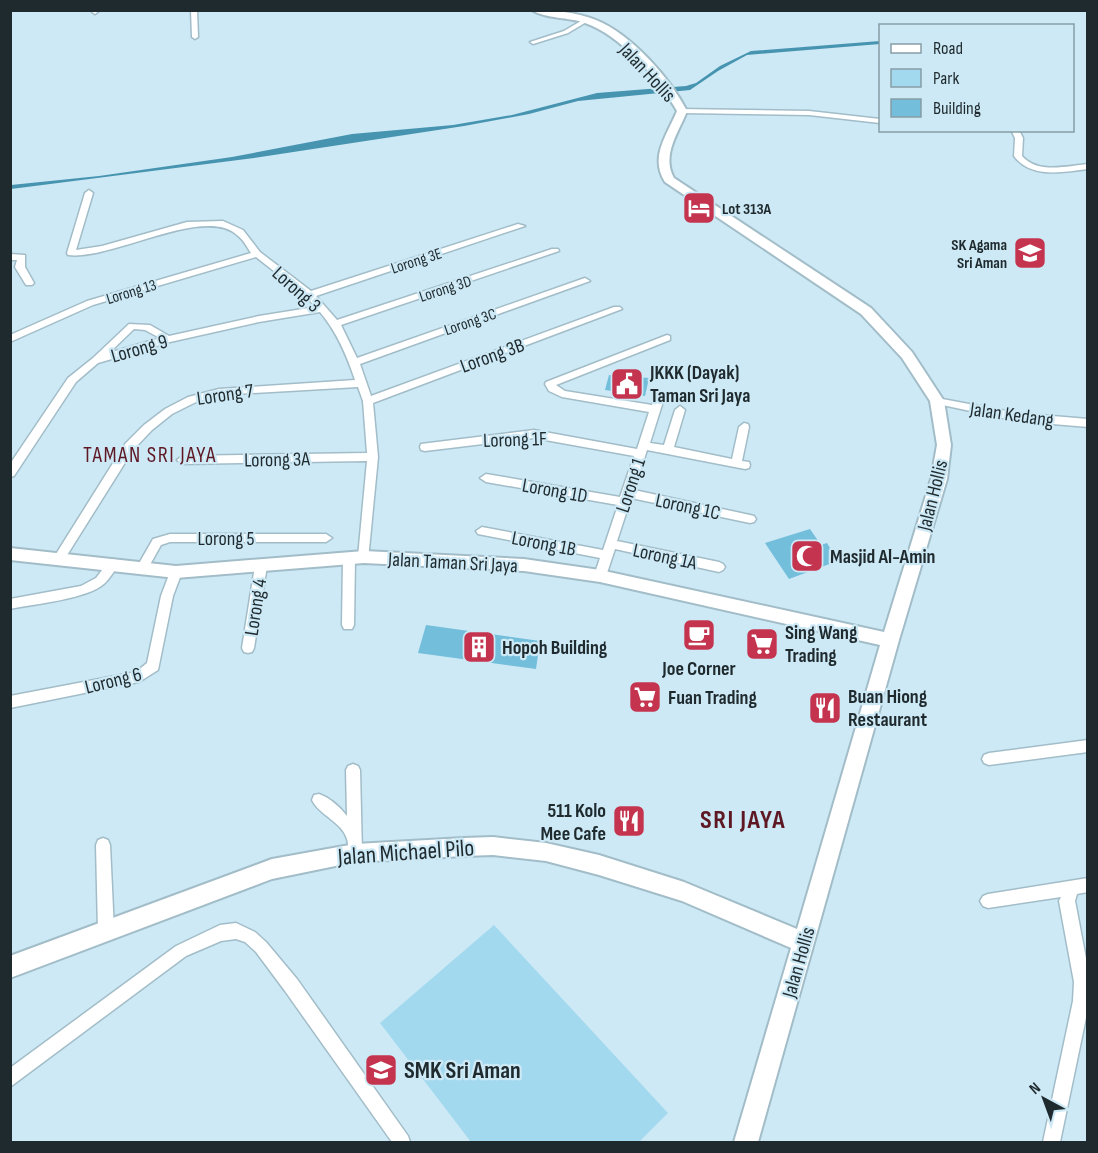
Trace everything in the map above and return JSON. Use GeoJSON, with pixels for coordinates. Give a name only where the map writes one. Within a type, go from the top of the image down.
{"type":"FeatureCollection","features":[{"type":"Feature","properties":{"kind":"main road","name":"Jalan Hollis"},"geometry":{"type":"LineString","coordinates":[[536,10],[586,20],[605,29],[652,70],[669,89],[682,111],[662,156],[661,164],[669,180],[866,311],[907,355],[937,401],[944,444],[939,479],[890,640],[746,1143]]}},
{"type":"Feature","properties":{"kind":"main road","name":"Jalan Taman Sri Jaya"},"geometry":{"type":"LineString","coordinates":[[11,555],[60,557],[176,572],[356,558],[477,561],[600,576],[890,640]]}},
{"type":"Feature","properties":{"kind":"main road","name":"Jalan Michael Pilo"},"geometry":{"type":"LineString","coordinates":[[10,967],[272,869],[354,844],[493,846],[546,852],[600,865],[684,892],[804,943]]}},
{"type":"Feature","properties":{"kind":"street"},"geometry":{"type":"LineString","coordinates":[[194,10],[195,37]]}},
{"type":"Feature","properties":{"kind":"street"},"geometry":{"type":"LineString","coordinates":[[533,42],[566,32],[586,20]]}},
{"type":"Feature","properties":{"kind":"street"},"geometry":{"type":"LineString","coordinates":[[682,111],[801,112],[879,121]]}},
{"type":"Feature","properties":{"kind":"street"},"geometry":{"type":"LineString","coordinates":[[1016,132],[1019,138],[1018,156],[1024,164],[1041,168],[1088,166]]}},
{"type":"Feature","properties":{"kind":"street","name":"Lorong 3"},"geometry":{"type":"LineString","coordinates":[[89,194],[71,253],[103,249],[187,225],[222,224],[240,232],[257,254],[310,295],[335,324],[354,362],[368,401],[373,457],[356,558],[348,625]]}},
{"type":"Feature","properties":{"kind":"street","name":"Lorong 3E"},"geometry":{"type":"LineString","coordinates":[[310,295],[521,226]]}},
{"type":"Feature","properties":{"kind":"street","name":"Lorong 3D"},"geometry":{"type":"LineString","coordinates":[[335,324],[555,251]]}},
{"type":"Feature","properties":{"kind":"street","name":"Lorong 13"},"geometry":{"type":"LineString","coordinates":[[10,339],[90,303],[257,254]]}},
{"type":"Feature","properties":{"kind":"street"},"geometry":{"type":"LineString","coordinates":[[10,257],[22,257],[20,267],[29,283]]}},
{"type":"Feature","properties":{"kind":"street","name":"Lorong 3C"},"geometry":{"type":"LineString","coordinates":[[354,362],[585,281]]}},
{"type":"Feature","properties":{"kind":"street","name":"Lorong 9"},"geometry":{"type":"LineString","coordinates":[[10,472],[72,380],[94,361],[168,339],[259,319],[322,309]]}},
{"type":"Feature","properties":{"kind":"street","name":"Lorong 3B"},"geometry":{"type":"LineString","coordinates":[[368,401],[617,309]]}},
{"type":"Feature","properties":{"kind":"street"},"geometry":{"type":"LineString","coordinates":[[94,361],[132,326],[147,327],[168,339]]}},
{"type":"Feature","properties":{"kind":"street"},"geometry":{"type":"LineString","coordinates":[[655,409],[562,394],[553,389],[550,384],[667,338]]}},
{"type":"Feature","properties":{"kind":"street","name":"Lorong 7"},"geometry":{"type":"LineString","coordinates":[[60,557],[129,447],[141,433],[169,409],[200,395],[219,392],[361,383]]}},
{"type":"Feature","properties":{"kind":"street","name":"Lorong 1"},"geometry":{"type":"LineString","coordinates":[[600,576],[660,394]]}},
{"type":"Feature","properties":{"kind":"street","name":"Jalan Kedang"},"geometry":{"type":"LineString","coordinates":[[937,401],[1017,417],[1088,423]]}},
{"type":"Feature","properties":{"kind":"street"},"geometry":{"type":"LineString","coordinates":[[668,450],[680,410]]}},
{"type":"Feature","properties":{"kind":"street","name":"Lorong 1F"},"geometry":{"type":"LineString","coordinates":[[425,447],[534,435],[641,449],[668,450],[740,464],[744,427]]}},
{"type":"Feature","properties":{"kind":"street","name":"Lorong 3A"},"geometry":{"type":"LineString","coordinates":[[182,460],[373,457]]}},
{"type":"Feature","properties":{"kind":"street","name":"Lorong 1D"},"geometry":{"type":"LineString","coordinates":[[486,478],[626,498]]}},
{"type":"Feature","properties":{"kind":"street","name":"Lorong 1C"},"geometry":{"type":"LineString","coordinates":[[626,498],[750,519]]}},
{"type":"Feature","properties":{"kind":"street","name":"Lorong 1B"},"geometry":{"type":"LineString","coordinates":[[482,531],[609,549]]}},
{"type":"Feature","properties":{"kind":"street","name":"Lorong 5"},"geometry":{"type":"LineString","coordinates":[[143,567],[157,542],[170,538],[326,538]]}},
{"type":"Feature","properties":{"kind":"street","name":"Lorong 1A"},"geometry":{"type":"LineString","coordinates":[[609,549],[719,567]]}},
{"type":"Feature","properties":{"kind":"street"},"geometry":{"type":"LineString","coordinates":[[10,604],[84,590],[100,581],[113,564]]}},
{"type":"Feature","properties":{"kind":"street","name":"Lorong 4"},"geometry":{"type":"LineString","coordinates":[[248,648],[261,566]]}},
{"type":"Feature","properties":{"kind":"street","name":"Lorong 6"},"geometry":{"type":"LineString","coordinates":[[10,702],[139,677],[149,671],[156,656],[167,596],[176,572]]}},
{"type":"Feature","properties":{"kind":"street"},"geometry":{"type":"LineString","coordinates":[[989,759],[1088,746]]}},
{"type":"Feature","properties":{"kind":"street"},"geometry":{"type":"LineString","coordinates":[[353,770],[354,844]]}},
{"type":"Feature","properties":{"kind":"street"},"geometry":{"type":"LineString","coordinates":[[319,800],[336,813],[354,844]]}},
{"type":"Feature","properties":{"kind":"street"},"geometry":{"type":"LineString","coordinates":[[103,845],[106,931]]}},
{"type":"Feature","properties":{"kind":"street"},"geometry":{"type":"LineString","coordinates":[[988,901],[1079,887]]}},
{"type":"Feature","properties":{"kind":"street"},"geometry":{"type":"LineString","coordinates":[[1051,1143],[1081,1001],[1082,982],[1067,901],[1079,887]]}},
{"type":"Feature","properties":{"kind":"street"},"geometry":{"type":"LineString","coordinates":[[10,1079],[181,951],[220,933],[236,931],[250,937],[261,947],[291,985],[402,1143]]}},
{"type":"Feature","properties":{"kind":"green space"},"geometry":{"type":"Polygon","coordinates":[[[494,925],[668,1113],[639,1142],[471,1142],[380,1023],[494,925]]]}},
{"type":"Feature","properties":{"kind":"shaded area"},"geometry":{"type":"Polygon","coordinates":[[[879,41],[879,44],[747,55],[690,90],[578,101],[529,114],[464,126],[254,158],[11,189],[11,185],[99,176],[232,157],[352,134],[453,125],[512,115],[597,93],[686,86],[696,83],[720,66],[751,51],[879,41]]]}},
{"type":"Feature","properties":{"kind":"building","name":"JKKK (Dayak) Taman Sri Jaya"},"geometry":{"type":"Polygon","coordinates":[[[609,375],[649,378],[645,396],[605,390],[609,375]]]}},
{"type":"Feature","properties":{"kind":"building","name":"Masjid Al-Amin"},"geometry":{"type":"Polygon","coordinates":[[[810,529],[821,545],[827,543],[833,553],[837,552],[843,559],[789,579],[765,543],[810,529]]]}},
{"type":"Feature","properties":{"kind":"building","name":"Hopoh Building"},"geometry":{"type":"Polygon","coordinates":[[[426,625],[540,641],[536,669],[418,653],[426,625]]]}},
{"type":"Feature","properties":{"kind":"place","name":"Lot 313A"},"geometry":{"type":"Point","coordinates":[699,208]}},
{"type":"Feature","properties":{"kind":"place","name":"SK Agama Sri Aman"},"geometry":{"type":"Point","coordinates":[1030,253]}},
{"type":"Feature","properties":{"kind":"place","name":"JKKK (Dayak) Taman Sri Jaya"},"geometry":{"type":"Point","coordinates":[627,384]}},
{"type":"Feature","properties":{"kind":"place","name":"Masjid Al-Amin"},"geometry":{"type":"Point","coordinates":[807,556]}},
{"type":"Feature","properties":{"kind":"place","name":"Joe Corner"},"geometry":{"type":"Point","coordinates":[699,635]}},
{"type":"Feature","properties":{"kind":"place","name":"Sing Wang Trading"},"geometry":{"type":"Point","coordinates":[762,644]}},
{"type":"Feature","properties":{"kind":"place","name":"Hopoh Building"},"geometry":{"type":"Point","coordinates":[479,647]}},
{"type":"Feature","properties":{"kind":"place","name":"Fuan Trading"},"geometry":{"type":"Point","coordinates":[645,697]}},
{"type":"Feature","properties":{"kind":"place","name":"Buan Hiong Restaurant"},"geometry":{"type":"Point","coordinates":[825,708]}},
{"type":"Feature","properties":{"kind":"place","name":"511 Kolo Mee Cafe"},"geometry":{"type":"Point","coordinates":[629,821]}},
{"type":"Feature","properties":{"kind":"place","name":"SMK Sri Aman"},"geometry":{"type":"Point","coordinates":[381,1070]}},
{"type":"Feature","properties":{"kind":"district","name":"TAMAN SRI JAYA"},"geometry":{"type":"Point","coordinates":[150,454]}},
{"type":"Feature","properties":{"kind":"district","name":"SRI JAYA"},"geometry":{"type":"Point","coordinates":[743,819]}}]}
